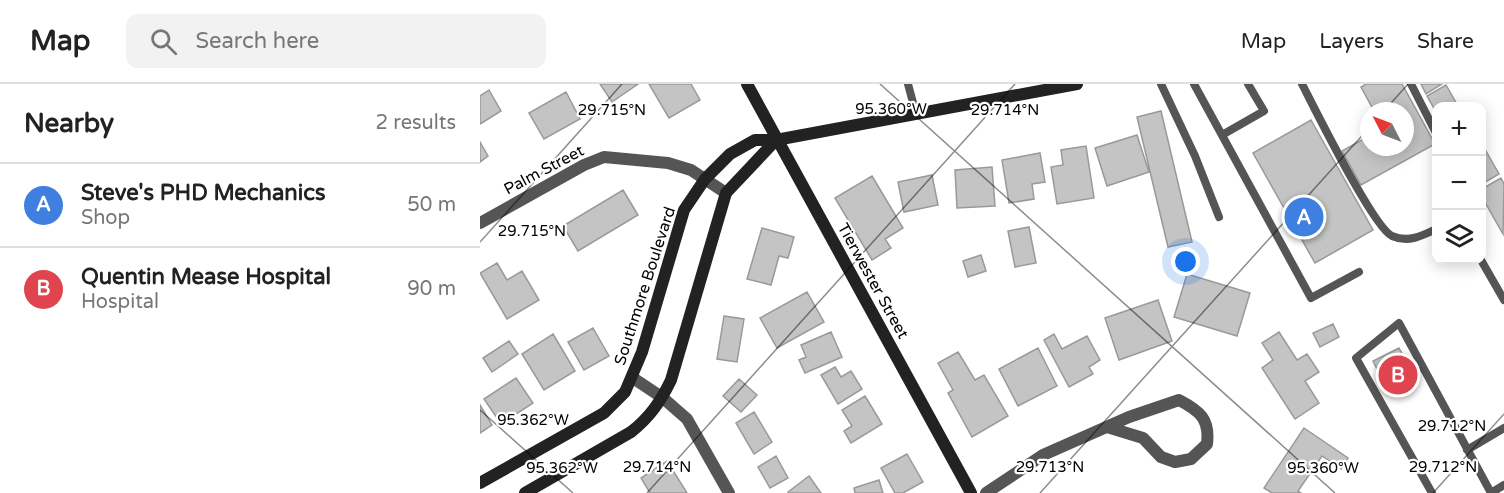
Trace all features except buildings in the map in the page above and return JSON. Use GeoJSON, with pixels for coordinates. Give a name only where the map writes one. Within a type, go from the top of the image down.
{"type":"FeatureCollection","features":[{"type":"Feature","properties":{"kind":"street","name":"Tierwester Street"},"geometry":{"type":"LineString","coordinates":[[747,84],[971,493]]}},
{"type":"Feature","properties":{"kind":"street","name":"Southmore Boulevard"},"geometry":{"type":"LineString","coordinates":[[480,483],[604,414],[625,392],[633,378],[684,210],[705,179],[730,154],[755,140],[776,140],[1077,84]]}},
{"type":"Feature","properties":{"kind":"street"},"geometry":{"type":"LineString","coordinates":[[525,493],[631,432],[647,420],[663,398],[671,380],[726,193],[776,140]]}},
{"type":"Feature","properties":{"kind":"street","name":"Palm Street"},"geometry":{"type":"LineString","coordinates":[[480,223],[584,165],[604,157],[669,163],[691,170],[726,193]]}},
{"type":"Feature","properties":{"kind":"street"},"geometry":{"type":"LineString","coordinates":[[633,378],[663,398],[687,419],[729,493]]}},
{"type":"Feature","properties":{"kind":"street"},"geometry":{"type":"LineString","coordinates":[[986,493],[1043,455],[1107,427],[1179,400],[1197,409],[1208,429],[1207,444],[1191,459],[1175,462],[1161,457],[1143,438],[1107,427]]}},
{"type":"Feature","properties":{"kind":"lane"},"geometry":{"type":"LineString","coordinates":[[908,84],[916,114]]}},
{"type":"Feature","properties":{"kind":"lane"},"geometry":{"type":"LineString","coordinates":[[1161,84],[1192,148],[1219,216]]}},
{"type":"Feature","properties":{"kind":"lane"},"geometry":{"type":"LineString","coordinates":[[1194,84],[1311,298],[1359,272]]}},
{"type":"Feature","properties":{"kind":"lane"},"geometry":{"type":"LineString","coordinates":[[1222,135],[1264,111],[1248,84]]}},
{"type":"Feature","properties":{"kind":"lane"},"geometry":{"type":"LineString","coordinates":[[1302,84],[1350,173],[1391,236],[1408,240],[1432,231]]}},
{"type":"Feature","properties":{"kind":"lane"},"geometry":{"type":"LineString","coordinates":[[1411,84],[1432,124]]}},
{"type":"Feature","properties":{"kind":"lane"},"geometry":{"type":"LineString","coordinates":[[1483,264],[1504,300]]}},
{"type":"Feature","properties":{"kind":"lane"},"geometry":{"type":"LineString","coordinates":[[1432,493],[1356,358],[1399,323],[1491,493],[1504,485]]}},
{"type":"Feature","properties":{"kind":"lane"},"geometry":{"type":"LineString","coordinates":[[1467,450],[1504,428]]}},
{"type":"Feature","properties":{"kind":"place","name":"Steve's PHD Mechanics"},"geometry":{"type":"Point","coordinates":[1304,217]}},
{"type":"Feature","properties":{"kind":"place","name":"Quentin Mease Hospital"},"geometry":{"type":"Point","coordinates":[1398,375]}}]}
